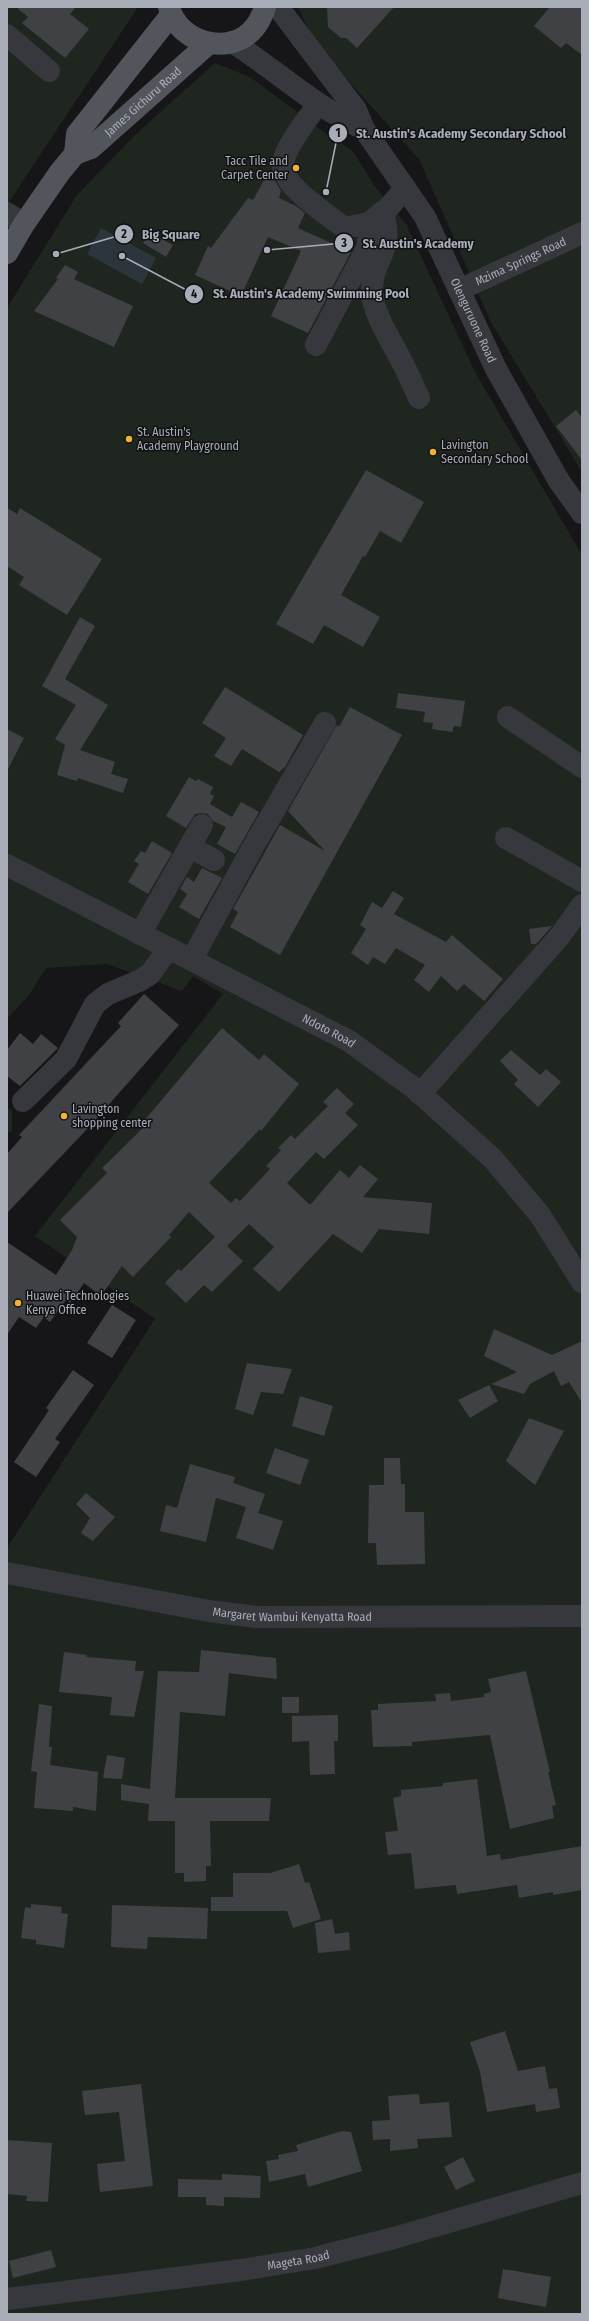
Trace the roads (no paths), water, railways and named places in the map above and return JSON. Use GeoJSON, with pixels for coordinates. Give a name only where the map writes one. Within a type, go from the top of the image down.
{"type":"FeatureCollection","features":[{"type":"Feature","properties":{"kind":"main road"},"geometry":{"type":"LineString","coordinates":[[170,11],[179,28],[191,38],[208,44],[232,42],[242,38],[256,26],[265,7]]}},
{"type":"Feature","properties":{"kind":"main road","name":"James Gichuru Road"},"geometry":{"type":"LineString","coordinates":[[75,154],[77,134],[170,11]]}},
{"type":"Feature","properties":{"kind":"main road","name":"James Gichuru Road"},"geometry":{"type":"LineString","coordinates":[[7,253],[15,218],[60,172],[75,154],[92,148],[208,44]]}},
{"type":"Feature","properties":{"kind":"street","name":"Olenguruone Road"},"geometry":{"type":"LineString","coordinates":[[278,7],[356,110],[364,129],[425,217],[496,369],[559,481],[582,513]]}},
{"type":"Feature","properties":{"kind":"street"},"geometry":{"type":"LineString","coordinates":[[7,35],[49,71]]}},
{"type":"Feature","properties":{"kind":"street"},"geometry":{"type":"LineString","coordinates":[[232,42],[257,58],[337,118],[364,129]]}},
{"type":"Feature","properties":{"kind":"street"},"geometry":{"type":"LineString","coordinates":[[318,104],[285,154],[282,167],[284,174],[313,203],[345,228],[375,218],[405,188]]}},
{"type":"Feature","properties":{"kind":"street"},"geometry":{"type":"LineString","coordinates":[[316,345],[368,246],[375,218]]}},
{"type":"Feature","properties":{"kind":"street"},"geometry":{"type":"LineString","coordinates":[[375,218],[387,229],[386,246],[374,270],[372,296],[387,334],[419,398]]}},
{"type":"Feature","properties":{"kind":"street","name":"Mzima Springs Road"},"geometry":{"type":"LineString","coordinates":[[459,290],[582,233]]}},
{"type":"Feature","properties":{"kind":"street"},"geometry":{"type":"LineString","coordinates":[[508,717],[582,767]]}},
{"type":"Feature","properties":{"kind":"street"},"geometry":{"type":"LineString","coordinates":[[192,959],[254,845],[325,723]]}},
{"type":"Feature","properties":{"kind":"street"},"geometry":{"type":"LineString","coordinates":[[140,934],[202,825]]}},
{"type":"Feature","properties":{"kind":"street"},"geometry":{"type":"LineString","coordinates":[[506,838],[582,881]]}},
{"type":"Feature","properties":{"kind":"street"},"geometry":{"type":"LineString","coordinates":[[190,847],[214,860]]}},
{"type":"Feature","properties":{"kind":"street","name":"Ndoto Road"},"geometry":{"type":"LineString","coordinates":[[7,865],[349,1041],[420,1094],[493,1159],[540,1215],[582,1282]]}},
{"type":"Feature","properties":{"kind":"street"},"geometry":{"type":"LineString","coordinates":[[420,1094],[560,936],[582,906]]}},
{"type":"Feature","properties":{"kind":"street"},"geometry":{"type":"LineString","coordinates":[[23,1102],[66,1059],[95,1004],[108,994],[145,977],[169,948]]}},
{"type":"Feature","properties":{"kind":"street","name":"Margaret Wambui Kenyatta Road"},"geometry":{"type":"LineString","coordinates":[[7,1572],[209,1611],[256,1616],[582,1616]]}},
{"type":"Feature","properties":{"kind":"street","name":"Mageta Road"},"geometry":{"type":"LineString","coordinates":[[7,2299],[241,2270],[315,2258],[394,2238],[582,2183]]}},
{"type":"Feature","properties":{"kind":"place","name":"Tacc Tile and Carpet Center"},"geometry":{"type":"Point","coordinates":[296,168]}},
{"type":"Feature","properties":{"kind":"place","name":"St. Austin's Academy Secondary School"},"geometry":{"type":"Point","coordinates":[326,192]}},
{"type":"Feature","properties":{"kind":"place","name":"St. Austin's Academy"},"geometry":{"type":"Point","coordinates":[267,250]}},
{"type":"Feature","properties":{"kind":"place","name":"Big Square"},"geometry":{"type":"Point","coordinates":[56,254]}},
{"type":"Feature","properties":{"kind":"place","name":"St. Austin's Academy Swimming Pool"},"geometry":{"type":"Point","coordinates":[122,256]}},
{"type":"Feature","properties":{"kind":"place","name":"St. Austin's Academy Playground"},"geometry":{"type":"Point","coordinates":[129,439]}},
{"type":"Feature","properties":{"kind":"place","name":"Lavington Secondary School"},"geometry":{"type":"Point","coordinates":[433,452]}},
{"type":"Feature","properties":{"kind":"place","name":"Lavington shopping center"},"geometry":{"type":"Point","coordinates":[64,1116]}},
{"type":"Feature","properties":{"kind":"place","name":"Huawei Technologies Kenya Office"},"geometry":{"type":"Point","coordinates":[18,1303]}}]}
